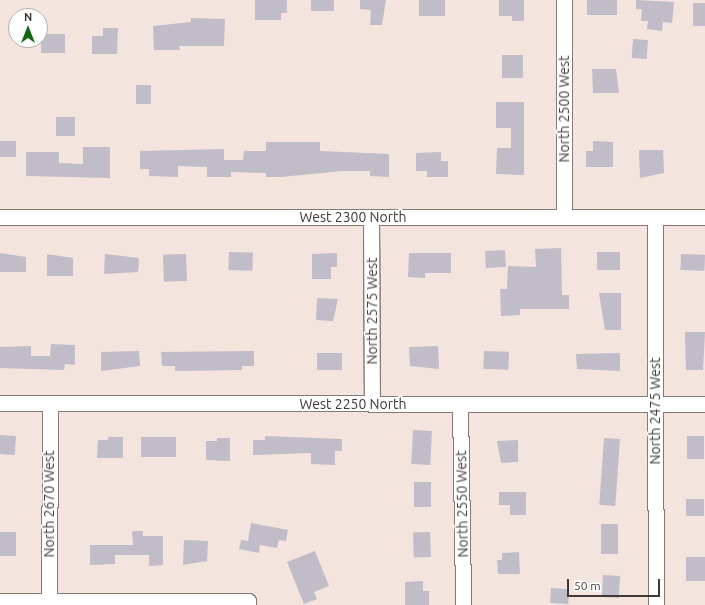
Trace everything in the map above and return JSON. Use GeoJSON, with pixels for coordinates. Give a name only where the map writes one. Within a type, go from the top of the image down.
{"type":"FeatureCollection","features":[{"type":"Feature","properties":{"kind":"street","name":"North 2500 West"},"geometry":{"type":"LineString","coordinates":[[564,0],[564,217]]}},
{"type":"Feature","properties":{"kind":"street","name":"West 2300 North"},"geometry":{"type":"LineString","coordinates":[[0,217],[705,217]]}},
{"type":"Feature","properties":{"kind":"street","name":"North 2475 West"},"geometry":{"type":"LineString","coordinates":[[655,217],[656,605]]}},
{"type":"Feature","properties":{"kind":"street","name":"North 2575 West"},"geometry":{"type":"LineString","coordinates":[[372,218],[372,404]]}},
{"type":"Feature","properties":{"kind":"street","name":"West 2250 North"},"geometry":{"type":"LineString","coordinates":[[0,403],[705,404]]}},
{"type":"Feature","properties":{"kind":"street","name":"North 2670 West"},"geometry":{"type":"LineString","coordinates":[[49,603],[50,403]]}},
{"type":"Feature","properties":{"kind":"street","name":"North 2550 West"},"geometry":{"type":"LineString","coordinates":[[460,404],[463,605]]}},
{"type":"Feature","properties":{"kind":"street"},"geometry":{"type":"LineString","coordinates":[[0,601],[49,603],[248,603]]}},
{"type":"Feature","properties":{"kind":"building"},"geometry":{"type":"Polygon","coordinates":[[[255,0],[287,0],[287,13],[281,13],[281,20],[255,20],[255,0]]]}},
{"type":"Feature","properties":{"kind":"building"},"geometry":{"type":"Polygon","coordinates":[[[311,0],[334,0],[334,11],[311,11],[311,0]]]}},
{"type":"Feature","properties":{"kind":"building"},"geometry":{"type":"Polygon","coordinates":[[[360,0],[386,0],[382,25],[370,25],[371,10],[360,9],[360,0]]]}},
{"type":"Feature","properties":{"kind":"building"},"geometry":{"type":"Polygon","coordinates":[[[419,0],[445,0],[445,16],[419,16],[419,0]]]}},
{"type":"Feature","properties":{"kind":"building"},"geometry":{"type":"Polygon","coordinates":[[[499,0],[524,0],[524,21],[512,21],[512,16],[499,16],[499,0]]]}},
{"type":"Feature","properties":{"kind":"building"},"geometry":{"type":"Polygon","coordinates":[[[587,0],[617,0],[617,15],[587,15],[587,0]]]}},
{"type":"Feature","properties":{"kind":"building"},"geometry":{"type":"Polygon","coordinates":[[[636,0],[674,2],[672,23],[663,22],[662,31],[647,29],[648,21],[641,21],[642,9],[636,9],[636,0]]]}},
{"type":"Feature","properties":{"kind":"building"},"geometry":{"type":"Polygon","coordinates":[[[693,3],[705,3],[705,26],[693,26],[693,3]]]}},
{"type":"Feature","properties":{"kind":"building"},"geometry":{"type":"Polygon","coordinates":[[[191,18],[225,19],[224,46],[179,46],[180,50],[154,50],[153,26],[191,22],[191,18]]]}},
{"type":"Feature","properties":{"kind":"building"},"geometry":{"type":"Polygon","coordinates":[[[103,28],[118,28],[117,54],[92,54],[92,36],[103,36],[103,28]]]}},
{"type":"Feature","properties":{"kind":"building"},"geometry":{"type":"Polygon","coordinates":[[[48,34],[65,34],[65,53],[41,53],[41,48],[48,48],[48,34]]]}},
{"type":"Feature","properties":{"kind":"building"},"geometry":{"type":"Polygon","coordinates":[[[633,39],[648,40],[647,59],[632,58],[633,39]]]}},
{"type":"Feature","properties":{"kind":"building"},"geometry":{"type":"Polygon","coordinates":[[[502,55],[523,55],[523,78],[502,78],[502,55]]]}},
{"type":"Feature","properties":{"kind":"building"},"geometry":{"type":"Polygon","coordinates":[[[592,69],[616,69],[619,93],[593,93],[592,69]]]}},
{"type":"Feature","properties":{"kind":"building"},"geometry":{"type":"Polygon","coordinates":[[[136,85],[151,85],[151,104],[136,104],[136,85]]]}},
{"type":"Feature","properties":{"kind":"building"},"geometry":{"type":"Polygon","coordinates":[[[496,102],[524,102],[524,175],[496,174],[497,148],[511,148],[511,128],[496,128],[496,102]]]}},
{"type":"Feature","properties":{"kind":"building"},"geometry":{"type":"Polygon","coordinates":[[[56,117],[75,117],[75,136],[56,136],[56,117]]]}},
{"type":"Feature","properties":{"kind":"building"},"geometry":{"type":"Polygon","coordinates":[[[0,141],[16,141],[16,157],[0,157],[0,141]]]}},
{"type":"Feature","properties":{"kind":"building"},"geometry":{"type":"Polygon","coordinates":[[[593,141],[613,142],[613,167],[586,167],[586,151],[593,151],[593,141]]]}},
{"type":"Feature","properties":{"kind":"building"},"geometry":{"type":"Polygon","coordinates":[[[266,142],[320,142],[320,151],[389,154],[389,177],[370,176],[370,171],[343,171],[281,177],[266,177],[266,173],[231,172],[231,177],[207,177],[207,167],[178,166],[178,177],[149,176],[149,169],[140,169],[140,151],[224,149],[224,160],[243,160],[244,151],[266,151],[266,142]]]}},
{"type":"Feature","properties":{"kind":"building"},"geometry":{"type":"Polygon","coordinates":[[[83,147],[110,147],[110,178],[26,176],[26,152],[59,152],[59,163],[83,164],[83,147]]]}},
{"type":"Feature","properties":{"kind":"building"},"geometry":{"type":"Polygon","coordinates":[[[639,150],[663,150],[664,173],[640,178],[639,150]]]}},
{"type":"Feature","properties":{"kind":"building"},"geometry":{"type":"Polygon","coordinates":[[[441,152],[441,161],[448,161],[448,177],[427,177],[427,171],[416,171],[416,153],[441,152]]]}},
{"type":"Feature","properties":{"kind":"building"},"geometry":{"type":"Polygon","coordinates":[[[561,248],[562,295],[569,295],[569,309],[520,309],[520,315],[501,316],[500,289],[507,289],[508,266],[536,267],[535,249],[561,248]]]}},
{"type":"Feature","properties":{"kind":"building"},"geometry":{"type":"Polygon","coordinates":[[[505,250],[506,267],[486,268],[485,251],[505,250]]]}},
{"type":"Feature","properties":{"kind":"building"},"geometry":{"type":"Polygon","coordinates":[[[229,252],[253,253],[252,271],[228,270],[229,252]]]}},
{"type":"Feature","properties":{"kind":"building"},"geometry":{"type":"Polygon","coordinates":[[[597,252],[620,252],[620,270],[597,270],[597,252]]]}},
{"type":"Feature","properties":{"kind":"building"},"geometry":{"type":"Polygon","coordinates":[[[0,253],[26,257],[26,272],[0,272],[0,253]]]}},
{"type":"Feature","properties":{"kind":"building"},"geometry":{"type":"Polygon","coordinates":[[[337,253],[337,267],[331,267],[331,279],[312,279],[312,254],[337,253]]]}},
{"type":"Feature","properties":{"kind":"building"},"geometry":{"type":"Polygon","coordinates":[[[409,253],[451,253],[451,273],[425,273],[425,278],[408,277],[409,253]]]}},
{"type":"Feature","properties":{"kind":"building"},"geometry":{"type":"Polygon","coordinates":[[[47,254],[73,258],[73,276],[47,276],[47,254]]]}},
{"type":"Feature","properties":{"kind":"building"},"geometry":{"type":"Polygon","coordinates":[[[105,254],[139,258],[138,272],[104,274],[105,254]]]}},
{"type":"Feature","properties":{"kind":"building"},"geometry":{"type":"Polygon","coordinates":[[[186,254],[187,281],[164,282],[163,255],[186,254]]]}},
{"type":"Feature","properties":{"kind":"building"},"geometry":{"type":"Polygon","coordinates":[[[681,254],[705,255],[704,271],[680,270],[681,254]]]}},
{"type":"Feature","properties":{"kind":"building"},"geometry":{"type":"Polygon","coordinates":[[[599,293],[621,293],[621,330],[605,330],[599,293]]]}},
{"type":"Feature","properties":{"kind":"building"},"geometry":{"type":"Polygon","coordinates":[[[317,298],[338,299],[333,321],[316,320],[317,298]]]}},
{"type":"Feature","properties":{"kind":"building"},"geometry":{"type":"Polygon","coordinates":[[[685,332],[705,332],[703,370],[686,370],[685,332]]]}},
{"type":"Feature","properties":{"kind":"building"},"geometry":{"type":"Polygon","coordinates":[[[51,344],[75,345],[75,365],[65,364],[64,370],[0,368],[0,347],[31,346],[31,356],[50,356],[51,344]]]}},
{"type":"Feature","properties":{"kind":"building"},"geometry":{"type":"Polygon","coordinates":[[[438,346],[439,369],[410,366],[409,347],[438,346]]]}},
{"type":"Feature","properties":{"kind":"building"},"geometry":{"type":"Polygon","coordinates":[[[139,351],[140,366],[101,371],[101,352],[139,351]]]}},
{"type":"Feature","properties":{"kind":"building"},"geometry":{"type":"Polygon","coordinates":[[[254,351],[254,366],[242,366],[242,370],[175,371],[175,366],[162,366],[161,352],[254,351]]]}},
{"type":"Feature","properties":{"kind":"building"},"geometry":{"type":"Polygon","coordinates":[[[484,351],[509,352],[508,370],[483,369],[484,351]]]}},
{"type":"Feature","properties":{"kind":"building"},"geometry":{"type":"Polygon","coordinates":[[[317,353],[342,353],[342,370],[317,370],[317,353]]]}},
{"type":"Feature","properties":{"kind":"building"},"geometry":{"type":"Polygon","coordinates":[[[620,353],[620,371],[577,369],[576,354],[620,353]]]}},
{"type":"Feature","properties":{"kind":"building"},"geometry":{"type":"Polygon","coordinates":[[[413,430],[432,431],[430,465],[411,464],[413,430]]]}},
{"type":"Feature","properties":{"kind":"building"},"geometry":{"type":"Polygon","coordinates":[[[0,435],[16,436],[15,455],[0,454],[0,435]]]}},
{"type":"Feature","properties":{"kind":"building"},"geometry":{"type":"Polygon","coordinates":[[[265,436],[342,439],[342,451],[335,451],[335,465],[311,464],[311,453],[253,455],[253,440],[265,440],[265,436]]]}},
{"type":"Feature","properties":{"kind":"building"},"geometry":{"type":"Polygon","coordinates":[[[687,436],[704,436],[704,459],[687,459],[687,436]]]}},
{"type":"Feature","properties":{"kind":"building"},"geometry":{"type":"Polygon","coordinates":[[[108,437],[123,437],[123,458],[97,458],[98,440],[108,440],[108,437]]]}},
{"type":"Feature","properties":{"kind":"building"},"geometry":{"type":"Polygon","coordinates":[[[141,437],[176,437],[176,457],[141,457],[141,437]]]}},
{"type":"Feature","properties":{"kind":"building"},"geometry":{"type":"Polygon","coordinates":[[[217,438],[230,438],[230,461],[206,460],[206,441],[217,441],[217,438]]]}},
{"type":"Feature","properties":{"kind":"building"},"geometry":{"type":"Polygon","coordinates":[[[604,438],[620,439],[615,506],[599,505],[604,438]]]}},
{"type":"Feature","properties":{"kind":"building"},"geometry":{"type":"Polygon","coordinates":[[[518,440],[518,462],[501,463],[497,441],[518,440]]]}},
{"type":"Feature","properties":{"kind":"building"},"geometry":{"type":"Polygon","coordinates":[[[414,482],[431,482],[431,507],[414,507],[414,482]]]}},
{"type":"Feature","properties":{"kind":"building"},"geometry":{"type":"Polygon","coordinates":[[[499,492],[526,492],[526,515],[510,515],[510,505],[499,505],[499,492]]]}},
{"type":"Feature","properties":{"kind":"building"},"geometry":{"type":"Polygon","coordinates":[[[686,499],[704,499],[704,516],[686,516],[686,499]]]}},
{"type":"Feature","properties":{"kind":"building"},"geometry":{"type":"Polygon","coordinates":[[[251,523],[288,530],[286,541],[279,540],[277,548],[260,545],[259,553],[239,549],[241,540],[248,541],[251,523]]]}},
{"type":"Feature","properties":{"kind":"building"},"geometry":{"type":"Polygon","coordinates":[[[601,524],[618,524],[618,554],[601,554],[601,524]]]}},
{"type":"Feature","properties":{"kind":"building"},"geometry":{"type":"Polygon","coordinates":[[[132,531],[143,531],[143,536],[163,536],[163,565],[149,566],[149,555],[115,555],[115,564],[90,565],[90,545],[133,545],[132,531]]]}},
{"type":"Feature","properties":{"kind":"building"},"geometry":{"type":"Polygon","coordinates":[[[0,532],[16,532],[16,556],[0,556],[0,532]]]}},
{"type":"Feature","properties":{"kind":"building"},"geometry":{"type":"Polygon","coordinates":[[[430,532],[431,557],[414,558],[413,533],[430,532]]]}},
{"type":"Feature","properties":{"kind":"building"},"geometry":{"type":"Polygon","coordinates":[[[184,540],[208,541],[207,561],[183,565],[184,540]]]}},
{"type":"Feature","properties":{"kind":"building"},"geometry":{"type":"Polygon","coordinates":[[[315,551],[329,586],[314,592],[317,599],[304,604],[287,562],[315,551]]]}},
{"type":"Feature","properties":{"kind":"building"},"geometry":{"type":"Polygon","coordinates":[[[519,552],[520,574],[498,574],[497,560],[502,560],[502,553],[519,552]]]}},
{"type":"Feature","properties":{"kind":"building"},"geometry":{"type":"Polygon","coordinates":[[[686,557],[705,557],[705,581],[686,581],[686,557]]]}},
{"type":"Feature","properties":{"kind":"building"},"geometry":{"type":"Polygon","coordinates":[[[603,575],[620,576],[619,598],[602,597],[603,575]]]}},
{"type":"Feature","properties":{"kind":"building"},"geometry":{"type":"Polygon","coordinates":[[[423,581],[423,591],[429,591],[429,605],[405,605],[405,582],[423,581]]]}},
{"type":"Feature","properties":{"kind":"building"},"geometry":{"type":"Polygon","coordinates":[[[551,588],[569,589],[568,604],[550,603],[551,588]]]}}]}
